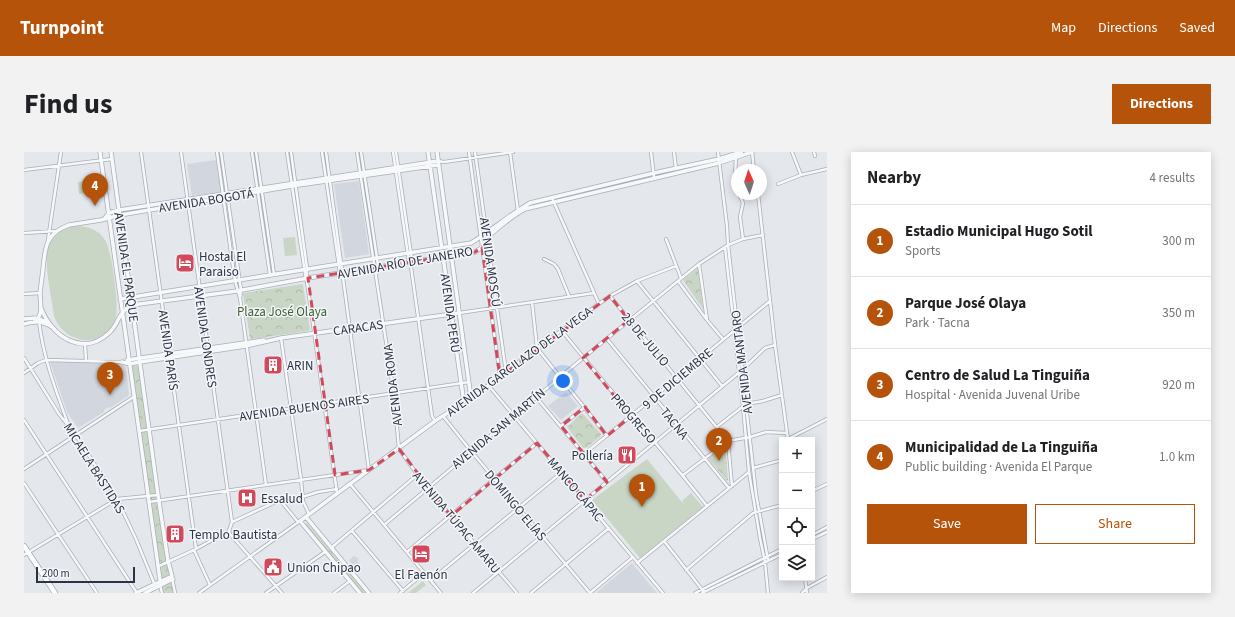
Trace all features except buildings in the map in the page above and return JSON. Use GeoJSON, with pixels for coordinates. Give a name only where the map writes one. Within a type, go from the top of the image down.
{"type":"FeatureCollection","features":[{"type":"Feature","properties":{"kind":"main road"},"geometry":{"type":"LineString","coordinates":[[24,546],[26,554],[55,593]]}},
{"type":"Feature","properties":{"kind":"street"},"geometry":{"type":"LineString","coordinates":[[62,152],[45,254],[40,293],[41,308],[39,320],[46,360],[69,426]]}},
{"type":"Feature","properties":{"kind":"street","name":"AVENIDA EL PARQUE"},"geometry":{"type":"LineString","coordinates":[[101,152],[120,299],[135,396],[148,502],[159,566],[160,583]]}},
{"type":"Feature","properties":{"kind":"street","name":"AVENIDA EL PARQUE"},"geometry":{"type":"LineString","coordinates":[[111,152],[158,495],[172,578]]}},
{"type":"Feature","properties":{"kind":"street","name":"AVENIDA PARÍS"},"geometry":{"type":"LineString","coordinates":[[141,152],[180,426],[195,549],[210,585]]}},
{"type":"Feature","properties":{"kind":"street","name":"AVENIDA LONDRES"},"geometry":{"type":"LineString","coordinates":[[181,152],[232,522]]}},
{"type":"Feature","properties":{"kind":"street"},"geometry":{"type":"LineString","coordinates":[[217,152],[239,290],[266,485]]}},
{"type":"Feature","properties":{"kind":"street"},"geometry":{"type":"LineString","coordinates":[[221,152],[225,196]]}},
{"type":"Feature","properties":{"kind":"street"},"geometry":{"type":"LineString","coordinates":[[252,152],[260,190]]}},
{"type":"Feature","properties":{"kind":"street"},"geometry":{"type":"LineString","coordinates":[[256,152],[272,274]]}},
{"type":"Feature","properties":{"kind":"street"},"geometry":{"type":"LineString","coordinates":[[287,152],[294,184]]}},
{"type":"Feature","properties":{"kind":"street"},"geometry":{"type":"LineString","coordinates":[[159,566],[229,531],[232,522],[280,500],[302,497],[318,492],[337,491],[314,333],[291,152]]}},
{"type":"Feature","properties":{"kind":"street"},"geometry":{"type":"LineString","coordinates":[[148,502],[369,470],[343,278],[328,180],[322,152]]}},
{"type":"Feature","properties":{"kind":"street"},"geometry":{"type":"LineString","coordinates":[[326,152],[328,180]]}},
{"type":"Feature","properties":{"kind":"street","name":"AVENIDA ROMA"},"geometry":{"type":"LineString","coordinates":[[358,152],[363,174],[394,394],[399,449]]}},
{"type":"Feature","properties":{"kind":"street","name":"AVENIDA ROMA"},"geometry":{"type":"LineString","coordinates":[[362,152],[363,174]]}},
{"type":"Feature","properties":{"kind":"street"},"geometry":{"type":"LineString","coordinates":[[393,152],[397,169]]}},
{"type":"Feature","properties":{"kind":"street"},"geometry":{"type":"LineString","coordinates":[[396,152],[397,169],[432,416],[435,422]]}},
{"type":"Feature","properties":{"kind":"street","name":"AVENIDA PERÚ"},"geometry":{"type":"LineString","coordinates":[[428,152],[464,403]]}},
{"type":"Feature","properties":{"kind":"street","name":"AVENIDA PERÚ"},"geometry":{"type":"LineString","coordinates":[[437,152],[471,398]]}},
{"type":"Feature","properties":{"kind":"street","name":"AVENIDA MOSCÚ"},"geometry":{"type":"LineString","coordinates":[[468,152],[500,376]]}},
{"type":"Feature","properties":{"kind":"street","name":"AVENIDA MOSCÚ"},"geometry":{"type":"LineString","coordinates":[[475,152],[506,372]]}},
{"type":"Feature","properties":{"kind":"street"},"geometry":{"type":"LineString","coordinates":[[510,152],[518,211]]}},
{"type":"Feature","properties":{"kind":"street"},"geometry":{"type":"LineString","coordinates":[[438,163],[513,152]]}},
{"type":"Feature","properties":{"kind":"street"},"geometry":{"type":"LineString","coordinates":[[651,152],[654,175]]}},
{"type":"Feature","properties":{"kind":"street"},"geometry":{"type":"LineString","coordinates":[[674,152],[676,169]]}},
{"type":"Feature","properties":{"kind":"street"},"geometry":{"type":"LineString","coordinates":[[718,152],[727,226],[726,246],[745,405],[749,472],[755,512],[767,561],[768,593]]}},
{"type":"Feature","properties":{"kind":"street","name":"AVENIDA RÍO DE JANEIRO"},"geometry":{"type":"LineString","coordinates":[[120,299],[340,263],[442,249],[471,243],[530,203],[553,200],[676,169],[719,161],[741,152]]}},
{"type":"Feature","properties":{"kind":"street"},"geometry":{"type":"LineString","coordinates":[[752,152],[753,164]]}},
{"type":"Feature","properties":{"kind":"street","name":"AVENIDA RÍO DE JANEIRO"},"geometry":{"type":"LineString","coordinates":[[654,175],[719,161],[752,152]]}},
{"type":"Feature","properties":{"kind":"street"},"geometry":{"type":"LineString","coordinates":[[792,152],[801,175]]}},
{"type":"Feature","properties":{"kind":"street"},"geometry":{"type":"LineString","coordinates":[[736,157],[736,164]]}},
{"type":"Feature","properties":{"kind":"street"},"geometry":{"type":"LineString","coordinates":[[24,170],[112,159]]}},
{"type":"Feature","properties":{"kind":"street","name":"AVENIDA BOGOTÁ"},"geometry":{"type":"LineString","coordinates":[[48,240],[56,231],[69,225],[104,219],[120,211],[149,208],[294,184],[438,163]]}},
{"type":"Feature","properties":{"kind":"street"},"geometry":{"type":"LineString","coordinates":[[778,184],[801,175],[827,169]]}},
{"type":"Feature","properties":{"kind":"street"},"geometry":{"type":"LineString","coordinates":[[553,200],[599,304]]}},
{"type":"Feature","properties":{"kind":"street"},"geometry":{"type":"LineString","coordinates":[[742,200],[743,203],[740,217],[743,239]]}},
{"type":"Feature","properties":{"kind":"street"},"geometry":{"type":"LineString","coordinates":[[759,200],[775,345],[788,437]]}},
{"type":"Feature","properties":{"kind":"street"},"geometry":{"type":"LineString","coordinates":[[104,219],[109,213],[120,211]]}},
{"type":"Feature","properties":{"kind":"street","name":"AVENIDA RÍO DE JANEIRO"},"geometry":{"type":"LineString","coordinates":[[131,306],[307,280],[376,267],[475,252],[482,247],[487,238],[518,211]]}},
{"type":"Feature","properties":{"kind":"street"},"geometry":{"type":"LineString","coordinates":[[24,233],[56,231]]}},
{"type":"Feature","properties":{"kind":"street","name":"AVENIDA SAN MARTÍN"},"geometry":{"type":"LineString","coordinates":[[384,525],[607,338],[699,264],[726,246],[743,239],[763,235]]}},
{"type":"Feature","properties":{"kind":"street"},"geometry":{"type":"LineString","coordinates":[[666,239],[681,278]]}},
{"type":"Feature","properties":{"kind":"street"},"geometry":{"type":"LineString","coordinates":[[544,259],[554,264],[558,269],[570,296]]}},
{"type":"Feature","properties":{"kind":"street"},"geometry":{"type":"LineString","coordinates":[[699,264],[707,320]]}},
{"type":"Feature","properties":{"kind":"street","name":"AVENIDA GARCILAZO DE LA VEGA"},"geometry":{"type":"LineString","coordinates":[[308,516],[337,491],[350,484],[435,422],[471,398],[537,348],[610,296],[638,281],[676,266]]}},
{"type":"Feature","properties":{"kind":"street"},"geometry":{"type":"LineString","coordinates":[[486,279],[492,278]]}},
{"type":"Feature","properties":{"kind":"street"},"geometry":{"type":"LineString","coordinates":[[638,281],[722,386]]}},
{"type":"Feature","properties":{"kind":"street"},"geometry":{"type":"LineString","coordinates":[[678,281],[723,339]]}},
{"type":"Feature","properties":{"kind":"street"},"geometry":{"type":"LineString","coordinates":[[24,294],[40,293]]}},
{"type":"Feature","properties":{"kind":"street","name":"CARACAS"},"geometry":{"type":"LineString","coordinates":[[122,362],[459,313],[496,306],[594,293]]}},
{"type":"Feature","properties":{"kind":"street","name":"28 DE JULIO"},"geometry":{"type":"LineString","coordinates":[[610,296],[718,426],[728,441],[732,486]]}},
{"type":"Feature","properties":{"kind":"street","name":"9 DE DICIEMBRE"},"geometry":{"type":"LineString","coordinates":[[584,454],[770,301]]}},
{"type":"Feature","properties":{"kind":"street"},"geometry":{"type":"LineString","coordinates":[[532,302],[537,348],[606,436]]}},
{"type":"Feature","properties":{"kind":"street"},"geometry":{"type":"LineString","coordinates":[[121,305],[131,306]]}},
{"type":"Feature","properties":{"kind":"street"},"geometry":{"type":"LineString","coordinates":[[41,308],[44,316],[62,337],[68,341],[85,344],[97,342],[113,330],[122,312],[131,306]]}},
{"type":"Feature","properties":{"kind":"street"},"geometry":{"type":"LineString","coordinates":[[24,320],[32,318],[50,324]]}},
{"type":"Feature","properties":{"kind":"street"},"geometry":{"type":"LineString","coordinates":[[24,324],[39,320]]}},
{"type":"Feature","properties":{"kind":"street"},"geometry":{"type":"LineString","coordinates":[[39,320],[53,328]]}},
{"type":"Feature","properties":{"kind":"street"},"geometry":{"type":"LineString","coordinates":[[116,323],[122,322],[124,324]]}},
{"type":"Feature","properties":{"kind":"street","name":"PROGRESO"},"geometry":{"type":"LineString","coordinates":[[562,331],[583,358],[683,475],[707,506]]}},
{"type":"Feature","properties":{"kind":"street"},"geometry":{"type":"LineString","coordinates":[[281,338],[301,479],[302,500],[308,516],[331,548],[369,593]]}},
{"type":"Feature","properties":{"kind":"street","name":"TACNA"},"geometry":{"type":"LineString","coordinates":[[607,338],[729,488]]}},
{"type":"Feature","properties":{"kind":"street"},"geometry":{"type":"LineString","coordinates":[[495,341],[501,340]]}},
{"type":"Feature","properties":{"kind":"street"},"geometry":{"type":"LineString","coordinates":[[85,344],[86,361]]}},
{"type":"Feature","properties":{"kind":"street"},"geometry":{"type":"LineString","coordinates":[[473,593],[700,405],[765,348],[775,345]]}},
{"type":"Feature","properties":{"kind":"street","name":"MICAELA BASTIDAS"},"geometry":{"type":"LineString","coordinates":[[24,358],[59,414],[75,434],[117,499],[136,539],[154,583]]}},
{"type":"Feature","properties":{"kind":"street"},"geometry":{"type":"LineString","coordinates":[[24,373],[30,368],[46,360],[122,362]]}},
{"type":"Feature","properties":{"kind":"street","name":"AVENIDA BUENOS AIRES"},"geometry":{"type":"LineString","coordinates":[[139,431],[469,382]]}},
{"type":"Feature","properties":{"kind":"street","name":"MANCO CÁPAC"},"geometry":{"type":"LineString","coordinates":[[488,385],[663,593]]}},
{"type":"Feature","properties":{"kind":"street"},"geometry":{"type":"LineString","coordinates":[[718,426],[745,405],[782,395]]}},
{"type":"Feature","properties":{"kind":"street"},"geometry":{"type":"LineString","coordinates":[[24,469],[75,434],[135,396]]}},
{"type":"Feature","properties":{"kind":"street"},"geometry":{"type":"LineString","coordinates":[[536,397],[607,482]]}},
{"type":"Feature","properties":{"kind":"street"},"geometry":{"type":"LineString","coordinates":[[561,426],[584,407]]}},
{"type":"Feature","properties":{"kind":"street","name":"DOMINGO ELÍAS"},"geometry":{"type":"LineString","coordinates":[[444,416],[494,480],[590,593]]}},
{"type":"Feature","properties":{"kind":"street"},"geometry":{"type":"LineString","coordinates":[[794,437],[827,419]]}},
{"type":"Feature","properties":{"kind":"street"},"geometry":{"type":"LineString","coordinates":[[24,420],[137,593],[154,583],[160,583]]}},
{"type":"Feature","properties":{"kind":"street"},"geometry":{"type":"LineString","coordinates":[[683,475],[728,441],[766,432],[787,433]]}},
{"type":"Feature","properties":{"kind":"street"},"geometry":{"type":"LineString","coordinates":[[748,437],[766,557]]}},
{"type":"Feature","properties":{"kind":"street"},"geometry":{"type":"LineString","coordinates":[[407,552],[537,443]]}},
{"type":"Feature","properties":{"kind":"street","name":"AVENIDA TÚPAC AMARU"},"geometry":{"type":"LineString","coordinates":[[399,449],[427,488],[517,593]]}},
{"type":"Feature","properties":{"kind":"street"},"geometry":{"type":"LineString","coordinates":[[753,468],[779,461]]}},
{"type":"Feature","properties":{"kind":"street"},"geometry":{"type":"LineString","coordinates":[[431,580],[562,472]]}},
{"type":"Feature","properties":{"kind":"street"},"geometry":{"type":"LineString","coordinates":[[637,563],[749,472]]}},
{"type":"Feature","properties":{"kind":"street"},"geometry":{"type":"LineString","coordinates":[[331,548],[417,475]]}},
{"type":"Feature","properties":{"kind":"street"},"geometry":{"type":"LineString","coordinates":[[24,483],[96,593]]}},
{"type":"Feature","properties":{"kind":"street"},"geometry":{"type":"LineString","coordinates":[[350,484],[441,593]]}},
{"type":"Feature","properties":{"kind":"street"},"geometry":{"type":"LineString","coordinates":[[815,490],[827,484]]}},
{"type":"Feature","properties":{"kind":"street"},"geometry":{"type":"LineString","coordinates":[[26,554],[117,499],[158,495]]}},
{"type":"Feature","properties":{"kind":"street"},"geometry":{"type":"LineString","coordinates":[[280,500],[360,593]]}},
{"type":"Feature","properties":{"kind":"street"},"geometry":{"type":"LineString","coordinates":[[686,570],[755,512],[779,506]]}},
{"type":"Feature","properties":{"kind":"street"},"geometry":{"type":"LineString","coordinates":[[199,593],[204,592],[210,585],[308,516]]}},
{"type":"Feature","properties":{"kind":"street"},"geometry":{"type":"LineString","coordinates":[[531,593],[609,528]]}},
{"type":"Feature","properties":{"kind":"street"},"geometry":{"type":"LineString","coordinates":[[815,534],[827,528]]}},
{"type":"Feature","properties":{"kind":"street"},"geometry":{"type":"LineString","coordinates":[[229,531],[282,593]]}},
{"type":"Feature","properties":{"kind":"street"},"geometry":{"type":"LineString","coordinates":[[352,531],[402,592],[424,573]]}},
{"type":"Feature","properties":{"kind":"street"},"geometry":{"type":"LineString","coordinates":[[815,538],[827,532]]}},
{"type":"Feature","properties":{"kind":"street"},"geometry":{"type":"LineString","coordinates":[[664,541],[703,593],[779,555]]}},
{"type":"Feature","properties":{"kind":"street"},"geometry":{"type":"LineString","coordinates":[[695,593],[779,550]]}},
{"type":"Feature","properties":{"kind":"street"},"geometry":{"type":"LineString","coordinates":[[266,593],[325,552]]}},
{"type":"Feature","properties":{"kind":"street"},"geometry":{"type":"LineString","coordinates":[[590,593],[633,557]]}},
{"type":"Feature","properties":{"kind":"street"},"geometry":{"type":"LineString","coordinates":[[145,593],[160,583],[172,578],[175,593]]}},
{"type":"Feature","properties":{"kind":"street"},"geometry":{"type":"LineString","coordinates":[[802,593],[807,588],[827,578]]}},
{"type":"Feature","properties":{"kind":"street"},"geometry":{"type":"LineString","coordinates":[[334,593],[350,581]]}},
{"type":"Feature","properties":{"kind":"street"},"geometry":{"type":"LineString","coordinates":[[806,581],[807,593]]}},
{"type":"Feature","properties":{"kind":"street"},"geometry":{"type":"LineString","coordinates":[[160,583],[162,593]]}},
{"type":"Feature","properties":{"kind":"highlighted area"},"geometry":{"type":"Polygon","coordinates":[[[482,247],[500,377],[610,296],[629,320],[583,358],[631,416],[607,436],[585,407],[561,426],[607,482],[585,500],[537,443],[451,516],[399,449],[369,470],[335,475],[308,278],[475,252],[482,247]]]}},
{"type":"Feature","properties":{"kind":"shaded area"},"geometry":{"type":"Polygon","coordinates":[[[216,160],[221,192],[192,196],[187,164],[216,160]]]}},
{"type":"Feature","properties":{"kind":"shaded area"},"geometry":{"type":"Polygon","coordinates":[[[359,181],[369,254],[345,258],[334,184],[359,181]]]}},
{"type":"Feature","properties":{"kind":"shaded area"},"geometry":{"type":"Polygon","coordinates":[[[50,362],[123,364],[126,367],[129,394],[78,428],[67,412],[50,362]]]}},
{"type":"Feature","properties":{"kind":"shaded area"},"geometry":{"type":"Polygon","coordinates":[[[566,392],[578,406],[561,420],[548,406],[566,392]]]}},
{"type":"Feature","properties":{"kind":"shaded area"},"geometry":{"type":"Polygon","coordinates":[[[354,556],[359,559],[357,560],[360,564],[354,569],[350,566],[352,564],[349,560],[354,556]]]}},
{"type":"Feature","properties":{"kind":"shaded area"},"geometry":{"type":"Polygon","coordinates":[[[632,563],[657,593],[597,593],[597,592],[632,563]]]}},
{"type":"Feature","properties":{"kind":"green space"},"geometry":{"type":"Polygon","coordinates":[[[95,180],[96,192],[79,194],[78,182],[95,180]]]}},
{"type":"Feature","properties":{"kind":"green space"},"geometry":{"type":"Polygon","coordinates":[[[76,226],[93,229],[105,240],[110,255],[116,293],[117,305],[115,321],[109,331],[102,337],[93,340],[83,340],[74,337],[59,325],[54,316],[48,278],[47,251],[49,244],[58,233],[76,226]]]}},
{"type":"Feature","properties":{"kind":"green space"},"geometry":{"type":"Polygon","coordinates":[[[295,237],[297,255],[285,256],[283,238],[295,237]]]}},
{"type":"Feature","properties":{"kind":"green space"},"geometry":{"type":"Polygon","coordinates":[[[698,268],[703,309],[683,280],[698,268]]]}},
{"type":"Feature","properties":{"kind":"green space","name":"Plaza José Olaya"},"geometry":{"type":"Polygon","coordinates":[[[302,284],[310,329],[308,331],[252,339],[250,338],[243,294],[302,284]]]}},
{"type":"Feature","properties":{"kind":"green space"},"geometry":{"type":"Polygon","coordinates":[[[131,366],[139,366],[172,576],[160,580],[131,366]]]}},
{"type":"Feature","properties":{"kind":"green space"},"geometry":{"type":"Polygon","coordinates":[[[581,414],[583,414],[601,434],[600,437],[586,448],[583,448],[567,427],[581,414]]]}},
{"type":"Feature","properties":{"kind":"green space"},"geometry":{"type":"Polygon","coordinates":[[[725,445],[728,480],[727,481],[708,458],[725,445]]]}},
{"type":"Feature","properties":{"kind":"green space"},"geometry":{"type":"Polygon","coordinates":[[[647,459],[685,506],[682,501],[691,493],[703,507],[640,558],[592,500],[647,459]]]}},
{"type":"Feature","properties":{"kind":"green space"},"geometry":{"type":"Polygon","coordinates":[[[307,523],[366,593],[362,593],[304,525],[307,523]]]}},
{"type":"Feature","properties":{"kind":"green space"},"geometry":{"type":"Polygon","coordinates":[[[171,581],[173,593],[163,593],[161,588],[171,581]]]}},
{"type":"Feature","properties":{"kind":"green space"},"geometry":{"type":"Polygon","coordinates":[[[423,581],[426,585],[416,593],[408,593],[423,581]]]}},
{"type":"Feature","properties":{"kind":"place","name":"Municipalidad de La Tinguiña"},"geometry":{"type":"Point","coordinates":[95,206]}},
{"type":"Feature","properties":{"kind":"place","name":"Hostal El Paraiso"},"geometry":{"type":"Point","coordinates":[185,263]}},
{"type":"Feature","properties":{"kind":"place","name":"ARIN"},"geometry":{"type":"Point","coordinates":[273,365]}},
{"type":"Feature","properties":{"kind":"place","name":"Centro de Salud La Tinguiña"},"geometry":{"type":"Point","coordinates":[110,395]}},
{"type":"Feature","properties":{"kind":"place","name":"Pollería"},"geometry":{"type":"Point","coordinates":[627,455]}},
{"type":"Feature","properties":{"kind":"place","name":"Parque José Olaya"},"geometry":{"type":"Point","coordinates":[719,461]}},
{"type":"Feature","properties":{"kind":"place","name":"Essalud"},"geometry":{"type":"Point","coordinates":[247,498]}},
{"type":"Feature","properties":{"kind":"place","name":"Estadio Municipal Hugo Sotil"},"geometry":{"type":"Point","coordinates":[642,507]}},
{"type":"Feature","properties":{"kind":"place","name":"Templo Bautista"},"geometry":{"type":"Point","coordinates":[175,534]}},
{"type":"Feature","properties":{"kind":"place","name":"El Faenón"},"geometry":{"type":"Point","coordinates":[421,554]}},
{"type":"Feature","properties":{"kind":"place","name":"Union Chipao"},"geometry":{"type":"Point","coordinates":[273,567]}}]}
